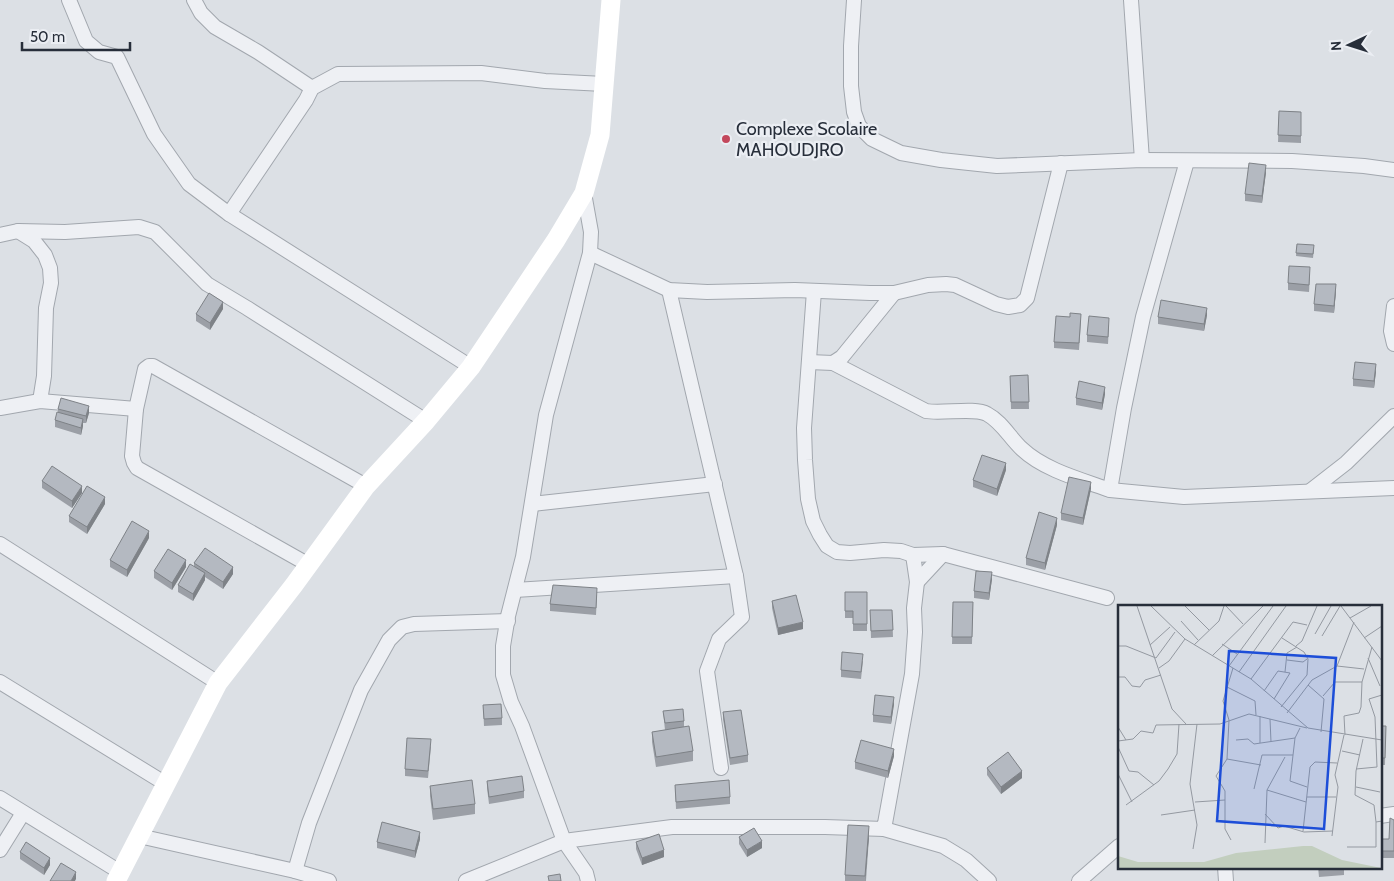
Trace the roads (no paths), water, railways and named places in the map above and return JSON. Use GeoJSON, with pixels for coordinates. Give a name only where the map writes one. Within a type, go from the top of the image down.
{"type":"FeatureCollection","features":[{"type":"Feature","properties":{"kind":"street"},"geometry":{"type":"LineString","coordinates":[[69,0],[86,41],[99,52],[117,57],[154,134],[189,184],[229,214],[471,367]]}},
{"type":"Feature","properties":{"kind":"street"},"geometry":{"type":"LineString","coordinates":[[194,0],[201,13],[215,27],[258,52],[312,88]]}},
{"type":"Feature","properties":{"kind":"street"},"geometry":{"type":"LineString","coordinates":[[0,798],[118,877],[218,683],[309,566],[366,486],[426,421],[471,367],[551,248],[584,193],[600,135],[611,0]]}},
{"type":"Feature","properties":{"kind":"street"},"geometry":{"type":"LineString","coordinates":[[854,0],[851,62],[854,112],[859,126],[872,139],[901,153],[941,160],[997,166],[1142,160],[1292,160],[1394,170]]}},
{"type":"Feature","properties":{"kind":"street"},"geometry":{"type":"LineString","coordinates":[[1130,0],[1142,160]]}},
{"type":"Feature","properties":{"kind":"street"},"geometry":{"type":"LineString","coordinates":[[229,214],[306,100],[312,88],[338,74],[481,74],[545,82],[604,84]]}},
{"type":"Feature","properties":{"kind":"street"},"geometry":{"type":"LineString","coordinates":[[1110,490],[1124,408],[1143,317],[1187,161]]}},
{"type":"Feature","properties":{"kind":"street"},"geometry":{"type":"LineString","coordinates":[[590,253],[670,290],[707,292],[795,290],[894,293],[928,285],[955,285],[996,304],[1020,306],[1028,298],[1061,163]]}},
{"type":"Feature","properties":{"kind":"street"},"geometry":{"type":"LineString","coordinates":[[584,193],[591,232],[590,253],[546,415],[523,557],[503,646],[503,675],[511,702],[522,726],[564,841],[586,873],[588,881]]}},
{"type":"Feature","properties":{"kind":"street"},"geometry":{"type":"LineString","coordinates":[[0,235],[18,230],[65,232],[139,227],[155,232],[207,284],[426,421]]}},
{"type":"Feature","properties":{"kind":"street"},"geometry":{"type":"LineString","coordinates":[[18,230],[34,241],[45,255],[50,268],[46,308],[44,376],[40,401]]}},
{"type":"Feature","properties":{"kind":"street"},"geometry":{"type":"LineString","coordinates":[[670,290],[736,576],[742,617],[719,639],[707,671],[721,768]]}},
{"type":"Feature","properties":{"kind":"street"},"geometry":{"type":"LineString","coordinates":[[814,291],[804,428],[805,460],[808,499],[813,521],[827,546],[837,552],[850,553],[884,550],[913,555],[943,554],[1108,598]]}},
{"type":"Feature","properties":{"kind":"street"},"geometry":{"type":"LineString","coordinates":[[833,364],[846,352],[894,293]]}},
{"type":"Feature","properties":{"kind":"street"},"geometry":{"type":"LineString","coordinates":[[1394,306],[1391,331],[1394,344]]}},
{"type":"Feature","properties":{"kind":"street"},"geometry":{"type":"LineString","coordinates":[[809,362],[833,364],[926,411],[935,413],[976,411],[986,413],[1035,460],[1110,490],[1184,497],[1394,488]]}},
{"type":"Feature","properties":{"kind":"street"},"geometry":{"type":"LineString","coordinates":[[309,566],[137,468],[132,456],[136,409],[145,369],[153,366],[366,486]]}},
{"type":"Feature","properties":{"kind":"street"},"geometry":{"type":"LineString","coordinates":[[0,408],[40,401],[136,409]]}},
{"type":"Feature","properties":{"kind":"street"},"geometry":{"type":"LineString","coordinates":[[1310,491],[1346,463],[1394,416]]}},
{"type":"Feature","properties":{"kind":"street"},"geometry":{"type":"LineString","coordinates":[[532,504],[714,484]]}},
{"type":"Feature","properties":{"kind":"street"},"geometry":{"type":"LineString","coordinates":[[0,544],[218,683]]}},
{"type":"Feature","properties":{"kind":"street"},"geometry":{"type":"LineString","coordinates":[[917,582],[943,554]]}},
{"type":"Feature","properties":{"kind":"street"},"geometry":{"type":"LineString","coordinates":[[884,829],[912,674],[915,632],[914,608],[917,582],[913,555]]}},
{"type":"Feature","properties":{"kind":"street"},"geometry":{"type":"LineString","coordinates":[[515,590],[736,576]]}},
{"type":"Feature","properties":{"kind":"street"},"geometry":{"type":"LineString","coordinates":[[295,870],[309,823],[361,690],[389,640],[402,626],[414,624],[508,621]]}},
{"type":"Feature","properties":{"kind":"street"},"geometry":{"type":"LineString","coordinates":[[0,682],[166,784]]}},
{"type":"Feature","properties":{"kind":"street"},"geometry":{"type":"LineString","coordinates":[[0,850],[23,812]]}},
{"type":"Feature","properties":{"kind":"street"},"geometry":{"type":"LineString","coordinates":[[466,881],[564,841],[672,827],[825,827],[884,829],[943,846],[966,860],[989,881]]}},
{"type":"Feature","properties":{"kind":"street"},"geometry":{"type":"LineString","coordinates":[[139,836],[295,870],[329,881]]}},
{"type":"Feature","properties":{"kind":"street"},"geometry":{"type":"LineString","coordinates":[[1079,881],[1118,847]]}},
{"type":"Feature","properties":{"kind":"street"},"geometry":{"type":"LineString","coordinates":[[1225,868],[1226,881]]}},
{"type":"Feature","properties":{"kind":"place","name":"Complexe Scolaire MAHOUDJRO"},"geometry":{"type":"Point","coordinates":[726,139]}}]}
